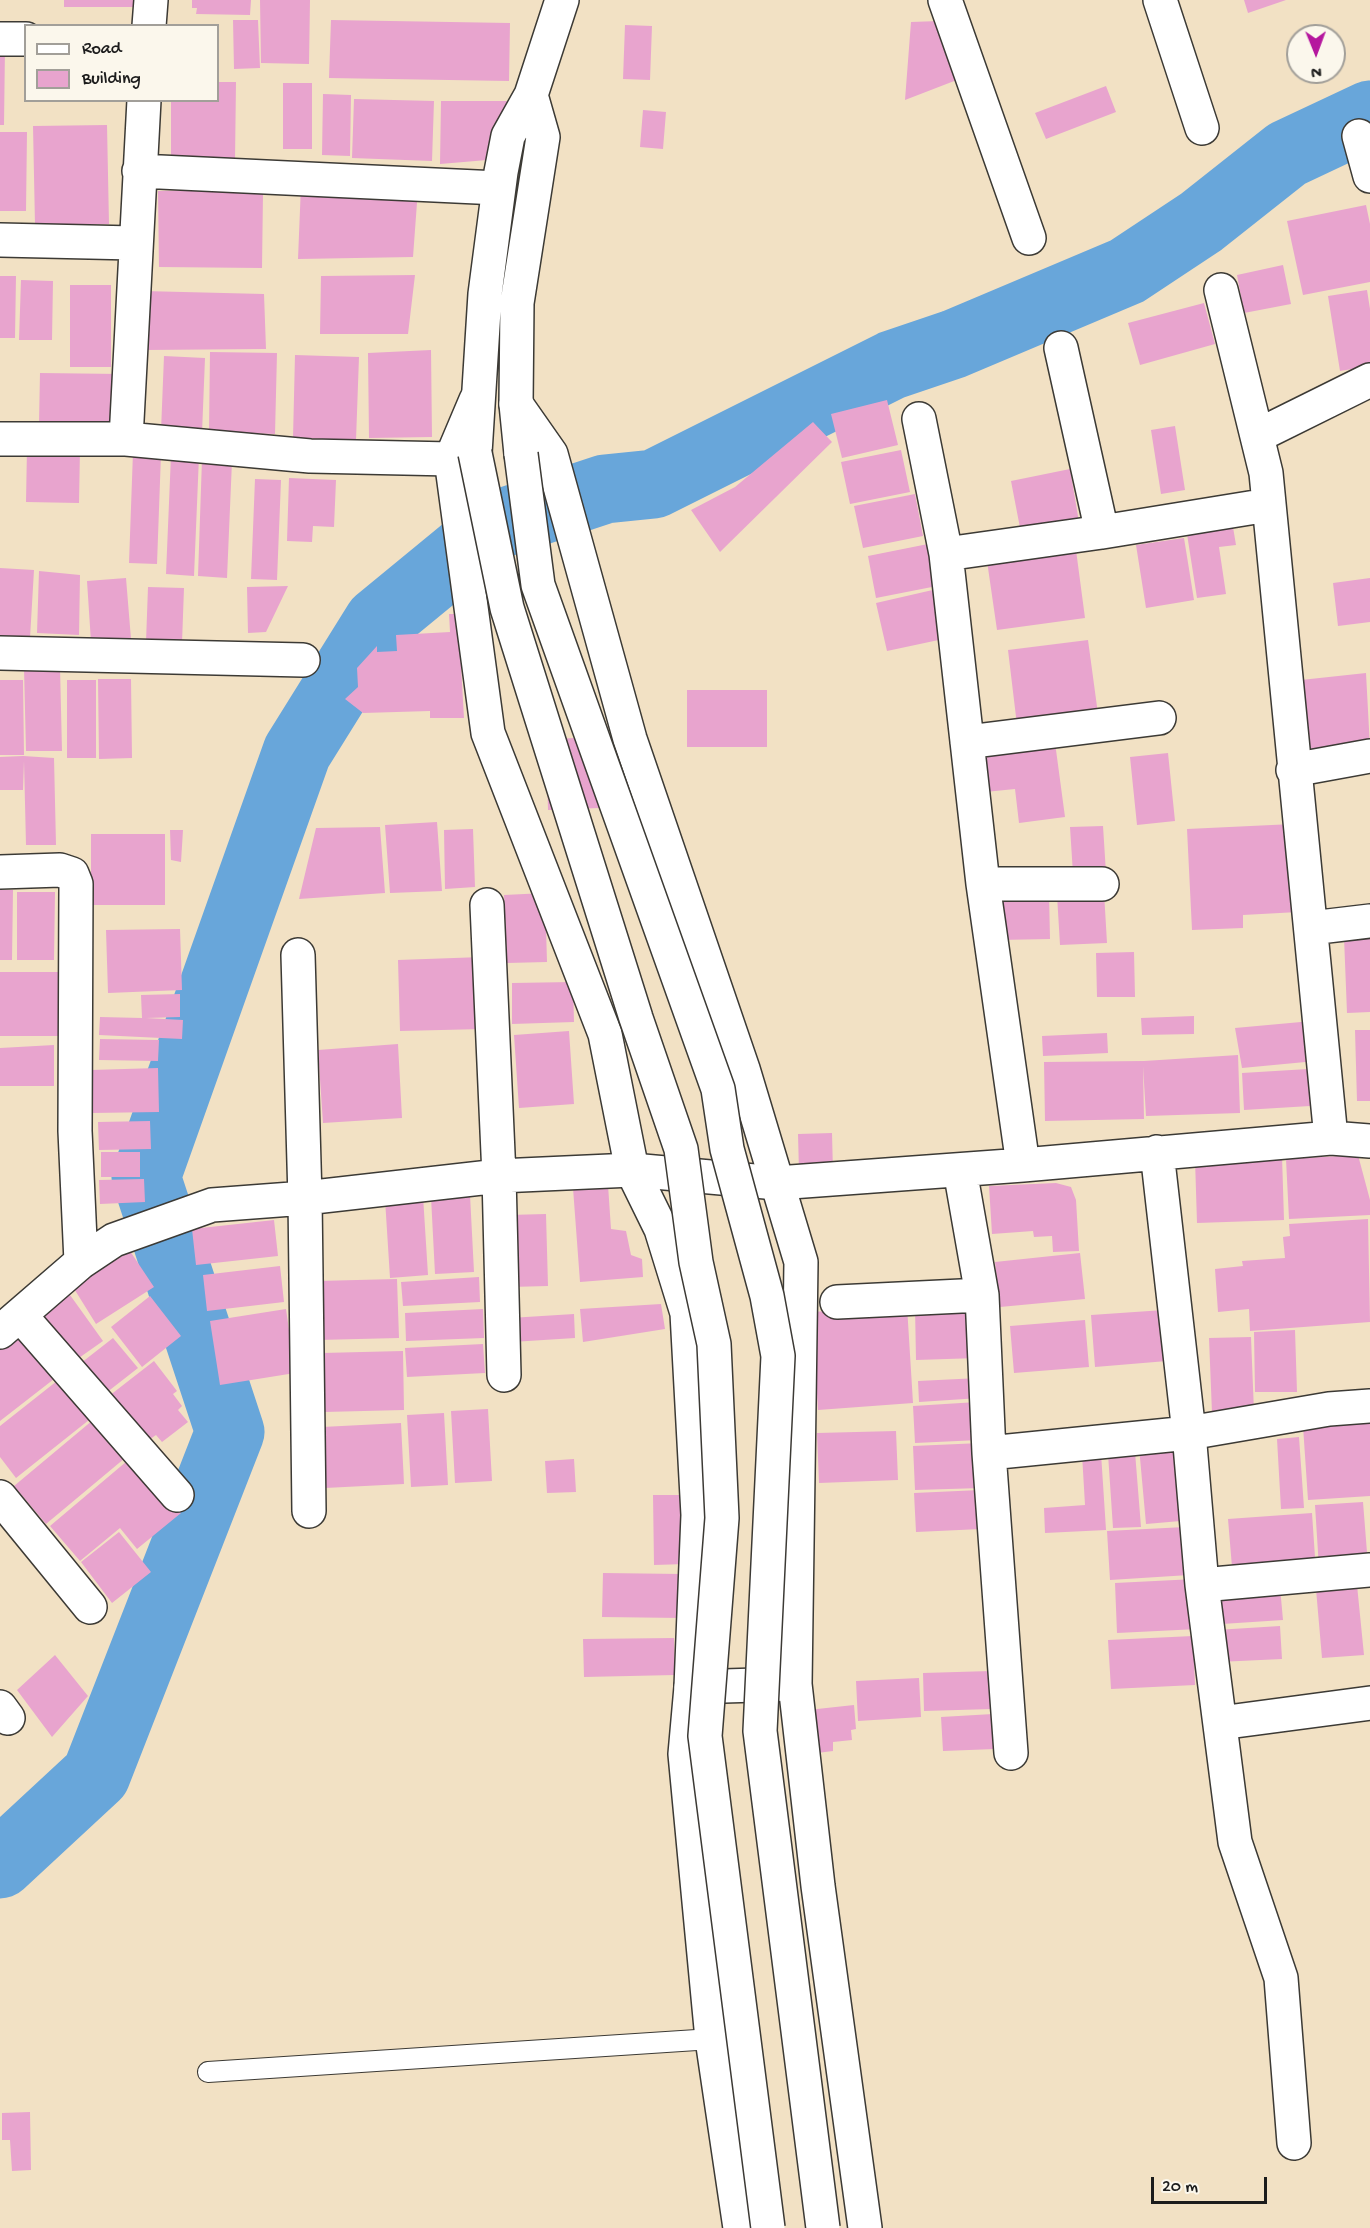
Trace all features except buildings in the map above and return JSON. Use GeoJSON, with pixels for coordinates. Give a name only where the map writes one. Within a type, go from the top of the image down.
{"type":"FeatureCollection","features":[{"type":"Feature","properties":{"kind":"street"},"geometry":{"type":"LineString","coordinates":[[149,24],[151,0]]}},
{"type":"Feature","properties":{"kind":"street"},"geometry":{"type":"LineString","coordinates":[[562,0],[531,95],[508,135],[498,188],[485,294],[476,400],[460,463],[471,615],[488,734],[605,1034],[632,1170],[661,1229],[687,1313],[698,1515],[691,1687],[685,1754],[712,2039],[740,2228]]}},
{"type":"Feature","properties":{"kind":"street"},"geometry":{"type":"LineString","coordinates":[[945,0],[1029,238]]}},
{"type":"Feature","properties":{"kind":"street"},"geometry":{"type":"LineString","coordinates":[[1160,0],[1202,128]]}},
{"type":"Feature","properties":{"kind":"street"},"geometry":{"type":"LineString","coordinates":[[0,39],[24,39]]}},
{"type":"Feature","properties":{"kind":"street"},"geometry":{"type":"LineString","coordinates":[[531,95],[543,137],[516,303],[516,404],[586,580],[630,739],[743,1069],[801,1263],[795,1684],[818,1886],[865,2228]]}},
{"type":"Feature","properties":{"kind":"street"},"geometry":{"type":"LineString","coordinates":[[126,439],[134,243],[144,102]]}},
{"type":"Feature","properties":{"kind":"street"},"geometry":{"type":"LineString","coordinates":[[1359,136],[1370,176]]}},
{"type":"Feature","properties":{"kind":"street"},"geometry":{"type":"LineString","coordinates":[[139,171],[498,188]]}},
{"type":"Feature","properties":{"kind":"street"},"geometry":{"type":"LineString","coordinates":[[0,240],[134,243]]}},
{"type":"Feature","properties":{"kind":"street"},"geometry":{"type":"LineString","coordinates":[[1221,290],[1259,435],[1266,473],[1330,1138]]}},
{"type":"Feature","properties":{"kind":"street"},"geometry":{"type":"LineString","coordinates":[[1061,348],[1102,532]]}},
{"type":"Feature","properties":{"kind":"street"},"geometry":{"type":"LineString","coordinates":[[1259,435],[1370,380]]}},
{"type":"Feature","properties":{"kind":"street"},"geometry":{"type":"LineString","coordinates":[[920,419],[946,554],[983,884],[1023,1165]]}},
{"type":"Feature","properties":{"kind":"street"},"geometry":{"type":"LineString","coordinates":[[0,439],[126,439],[310,456],[460,463]]}},
{"type":"Feature","properties":{"kind":"street"},"geometry":{"type":"LineString","coordinates":[[536,454],[537,585],[718,1089],[726,1149],[767,1296],[778,1356],[760,1731],[823,2228]]}},
{"type":"Feature","properties":{"kind":"street"},"geometry":{"type":"LineString","coordinates":[[460,463],[636,1018],[681,1149],[696,1262],[714,1344],[722,1518],[705,1736],[768,2228]]}},
{"type":"Feature","properties":{"kind":"street"},"geometry":{"type":"LineString","coordinates":[[946,554],[1268,505]]}},
{"type":"Feature","properties":{"kind":"street"},"geometry":{"type":"LineString","coordinates":[[0,653],[303,660]]}},
{"type":"Feature","properties":{"kind":"street"},"geometry":{"type":"LineString","coordinates":[[967,742],[1160,718]]}},
{"type":"Feature","properties":{"kind":"street"},"geometry":{"type":"LineString","coordinates":[[1293,770],[1370,756]]}},
{"type":"Feature","properties":{"kind":"street"},"geometry":{"type":"LineString","coordinates":[[0,872],[60,870],[72,874],[76,884],[75,1131],[81,1262]]}},
{"type":"Feature","properties":{"kind":"street"},"geometry":{"type":"LineString","coordinates":[[983,884],[1102,884]]}},
{"type":"Feature","properties":{"kind":"street"},"geometry":{"type":"LineString","coordinates":[[487,904],[499,1176],[504,1375]]}},
{"type":"Feature","properties":{"kind":"street"},"geometry":{"type":"LineString","coordinates":[[1311,928],[1370,921]]}},
{"type":"Feature","properties":{"kind":"street"},"geometry":{"type":"LineString","coordinates":[[298,955],[305,1198],[309,1511]]}},
{"type":"Feature","properties":{"kind":"street"},"geometry":{"type":"LineString","coordinates":[[177,1495],[10,1324],[81,1262],[114,1240],[212,1205],[305,1198],[499,1176],[632,1170],[777,1183],[1023,1165],[1330,1138],[1370,1142]]}},
{"type":"Feature","properties":{"kind":"street"},"geometry":{"type":"LineString","coordinates":[[1157,1152],[1189,1433],[1202,1585],[1235,1842],[1281,1978],[1294,2143]]}},
{"type":"Feature","properties":{"kind":"street"},"geometry":{"type":"LineString","coordinates":[[960,1170],[982,1295],[989,1453],[1011,1754]]}},
{"type":"Feature","properties":{"kind":"street"},"geometry":{"type":"LineString","coordinates":[[837,1302],[982,1295]]}},
{"type":"Feature","properties":{"kind":"street"},"geometry":{"type":"LineString","coordinates":[[989,1453],[1189,1433],[1329,1409],[1370,1406]]}},
{"type":"Feature","properties":{"kind":"street"},"geometry":{"type":"LineString","coordinates":[[0,1497],[90,1607]]}},
{"type":"Feature","properties":{"kind":"street"},"geometry":{"type":"LineString","coordinates":[[1202,1585],[1370,1570]]}},
{"type":"Feature","properties":{"kind":"street"},"geometry":{"type":"LineString","coordinates":[[691,1687],[795,1684]]}},
{"type":"Feature","properties":{"kind":"street"},"geometry":{"type":"LineString","coordinates":[[1220,1723],[1370,1703]]}},
{"type":"Feature","properties":{"kind":"lane"},"geometry":{"type":"LineString","coordinates":[[208,2072],[712,2039]]}},
{"type":"Feature","properties":{"kind":"waterway"},"geometry":{"type":"LineString","coordinates":[[0,1864],[96,1775],[230,1432],[146,1177],[297,752],[378,622],[496,525],[605,489],[654,484],[892,365],[954,344],[1127,271],[1201,222],[1287,154],[1370,115]]}}]}
